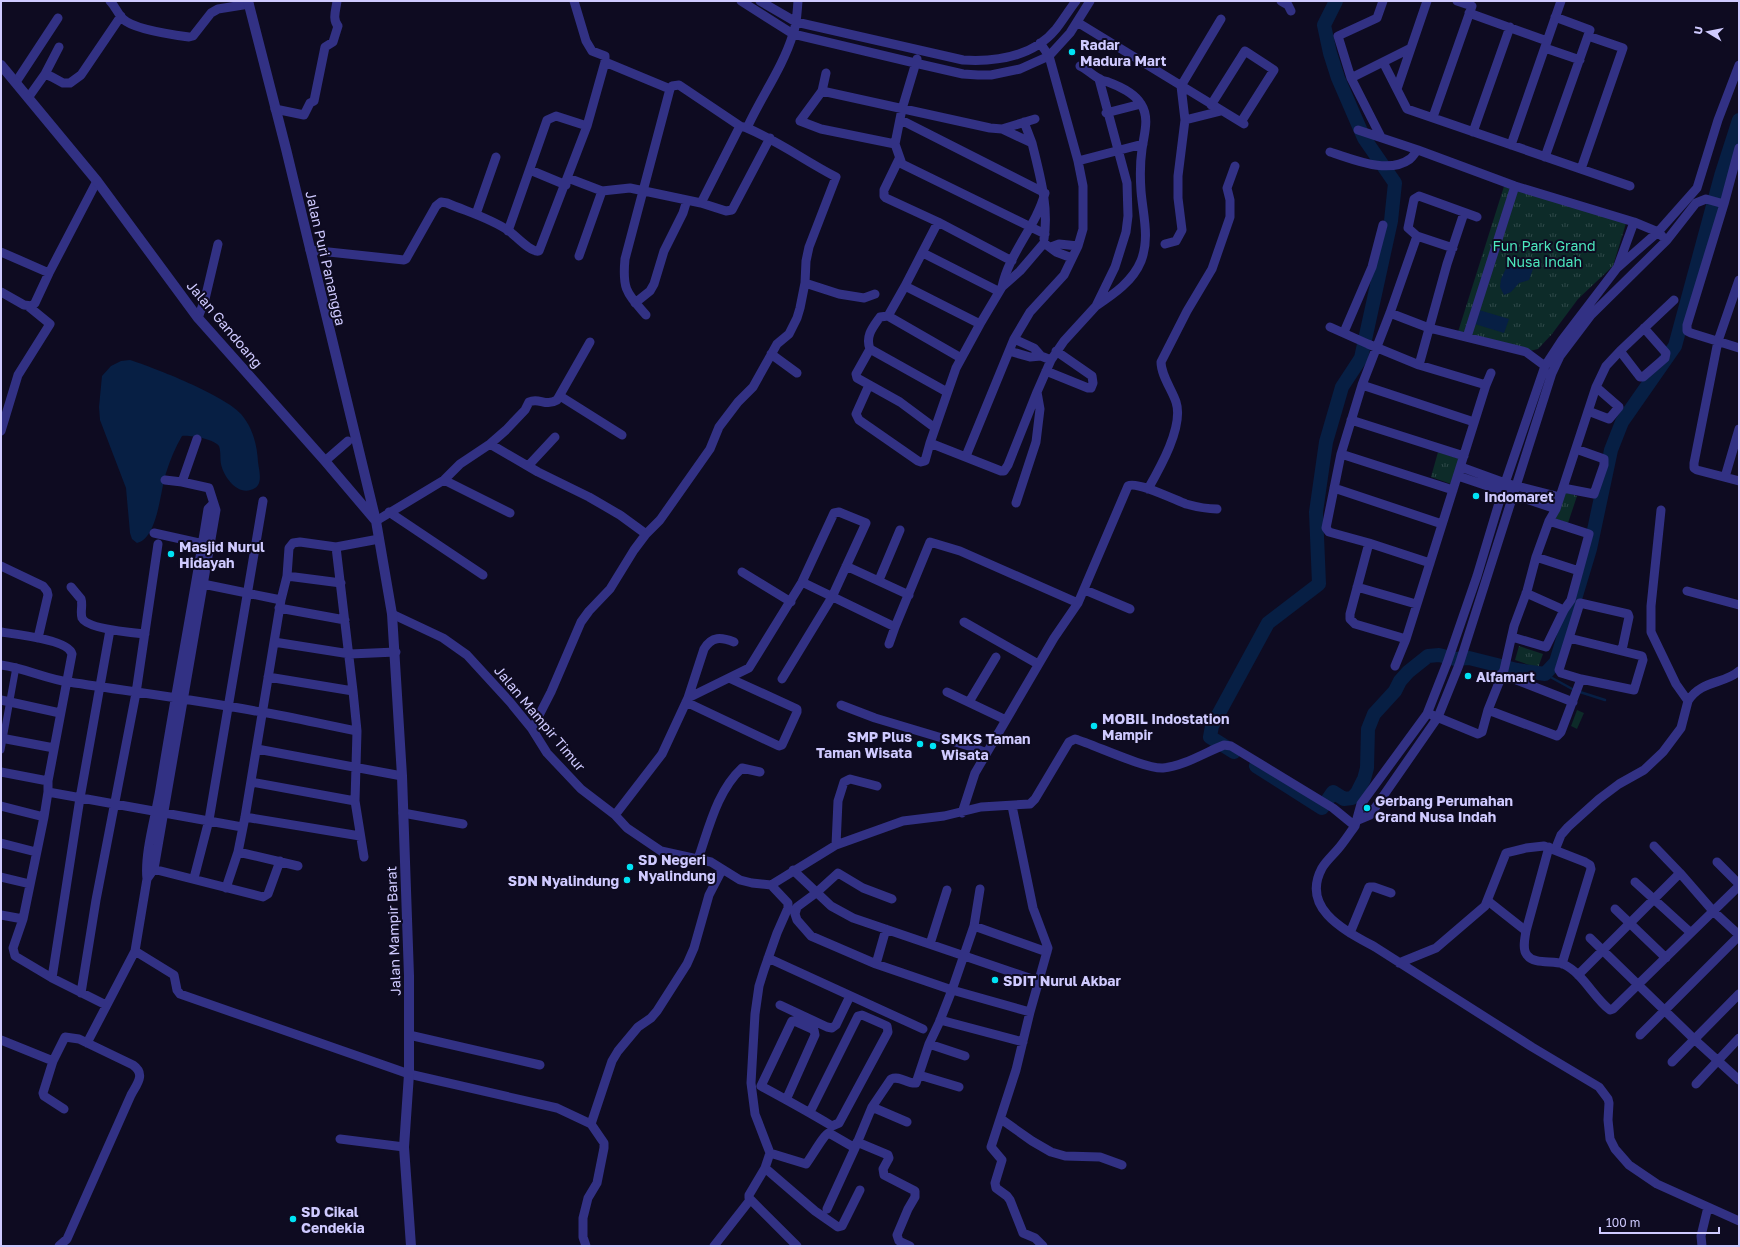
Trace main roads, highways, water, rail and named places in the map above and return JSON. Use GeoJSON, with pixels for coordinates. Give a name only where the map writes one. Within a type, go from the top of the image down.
{"type":"FeatureCollection","features":[{"type":"Feature","properties":{"kind":"water"},"geometry":{"type":"Polygon","coordinates":[[[1520,258],[1529,258],[1533,269],[1529,280],[1519,283],[1511,292],[1504,295],[1500,287],[1501,279],[1509,262],[1520,258]]]}},
{"type":"Feature","properties":{"kind":"water"},"geometry":{"type":"Polygon","coordinates":[[[1479,310],[1509,319],[1504,333],[1475,324],[1479,310]]]}},
{"type":"Feature","properties":{"kind":"water"},"geometry":{"type":"Polygon","coordinates":[[[130,360],[156,369],[205,391],[220,399],[241,414],[249,425],[254,437],[260,476],[259,483],[255,488],[243,490],[238,488],[233,485],[225,475],[221,464],[219,446],[207,439],[182,436],[168,468],[154,523],[150,532],[144,539],[137,543],[132,539],[130,533],[126,488],[100,420],[99,407],[102,376],[111,366],[121,361],[130,360]]]}},
{"type":"Feature","properties":{"kind":"waterway"},"geometry":{"type":"LineString","coordinates":[[1234,752],[1210,737],[1212,726],[1268,623],[1319,584],[1316,512],[1326,442],[1342,387],[1361,358],[1391,221],[1395,183],[1364,138],[1338,78],[1330,53],[1324,25],[1336,1]]}},
{"type":"Feature","properties":{"kind":"waterway"},"geometry":{"type":"LineString","coordinates":[[1256,766],[1322,808],[1333,792],[1344,799],[1352,798],[1357,793],[1364,779],[1367,768],[1368,729],[1374,714],[1395,691],[1400,681],[1408,672],[1428,656],[1439,655],[1455,659],[1469,658],[1517,670],[1545,674],[1556,662],[1590,549],[1611,450],[1622,422],[1675,346],[1721,176],[1739,120]]}},
{"type":"Feature","properties":{"kind":"waterway"},"geometry":{"type":"LineString","coordinates":[[1545,674],[1574,690]]}},
{"type":"Feature","properties":{"kind":"waterway"},"geometry":{"type":"LineString","coordinates":[[1580,692],[1605,700]]}},
{"type":"Feature","properties":{"kind":"place","name":"Radar Madura Mart"},"geometry":{"type":"Point","coordinates":[1072,52]}},
{"type":"Feature","properties":{"kind":"place","name":"Indomaret"},"geometry":{"type":"Point","coordinates":[1476,496]}},
{"type":"Feature","properties":{"kind":"place","name":"Masjid Nurul Hidayah"},"geometry":{"type":"Point","coordinates":[171,554]}},
{"type":"Feature","properties":{"kind":"place","name":"Alfamart"},"geometry":{"type":"Point","coordinates":[1468,676]}},
{"type":"Feature","properties":{"kind":"place","name":"MOBIL Indostation Mampir"},"geometry":{"type":"Point","coordinates":[1094,726]}},
{"type":"Feature","properties":{"kind":"place","name":"SMP Plus Taman Wisata"},"geometry":{"type":"Point","coordinates":[920,744]}},
{"type":"Feature","properties":{"kind":"place","name":"SMKS Taman Wisata"},"geometry":{"type":"Point","coordinates":[933,746]}},
{"type":"Feature","properties":{"kind":"place","name":"Gerbang Perumahan Grand Nusa Indah"},"geometry":{"type":"Point","coordinates":[1367,808]}},
{"type":"Feature","properties":{"kind":"place","name":"SD Negeri Nyalindung"},"geometry":{"type":"Point","coordinates":[630,867]}},
{"type":"Feature","properties":{"kind":"place","name":"SDN Nyalindung"},"geometry":{"type":"Point","coordinates":[627,880]}},
{"type":"Feature","properties":{"kind":"place","name":"SDIT Nurul Akbar"},"geometry":{"type":"Point","coordinates":[995,980]}},
{"type":"Feature","properties":{"kind":"place","name":"SD Cikal Cendekia"},"geometry":{"type":"Point","coordinates":[293,1219]}},
{"type":"Feature","properties":{"kind":"park label","name":"Fun Park Grand Nusa Indah"},"geometry":{"type":"Point","coordinates":[1544,254]}}]}
